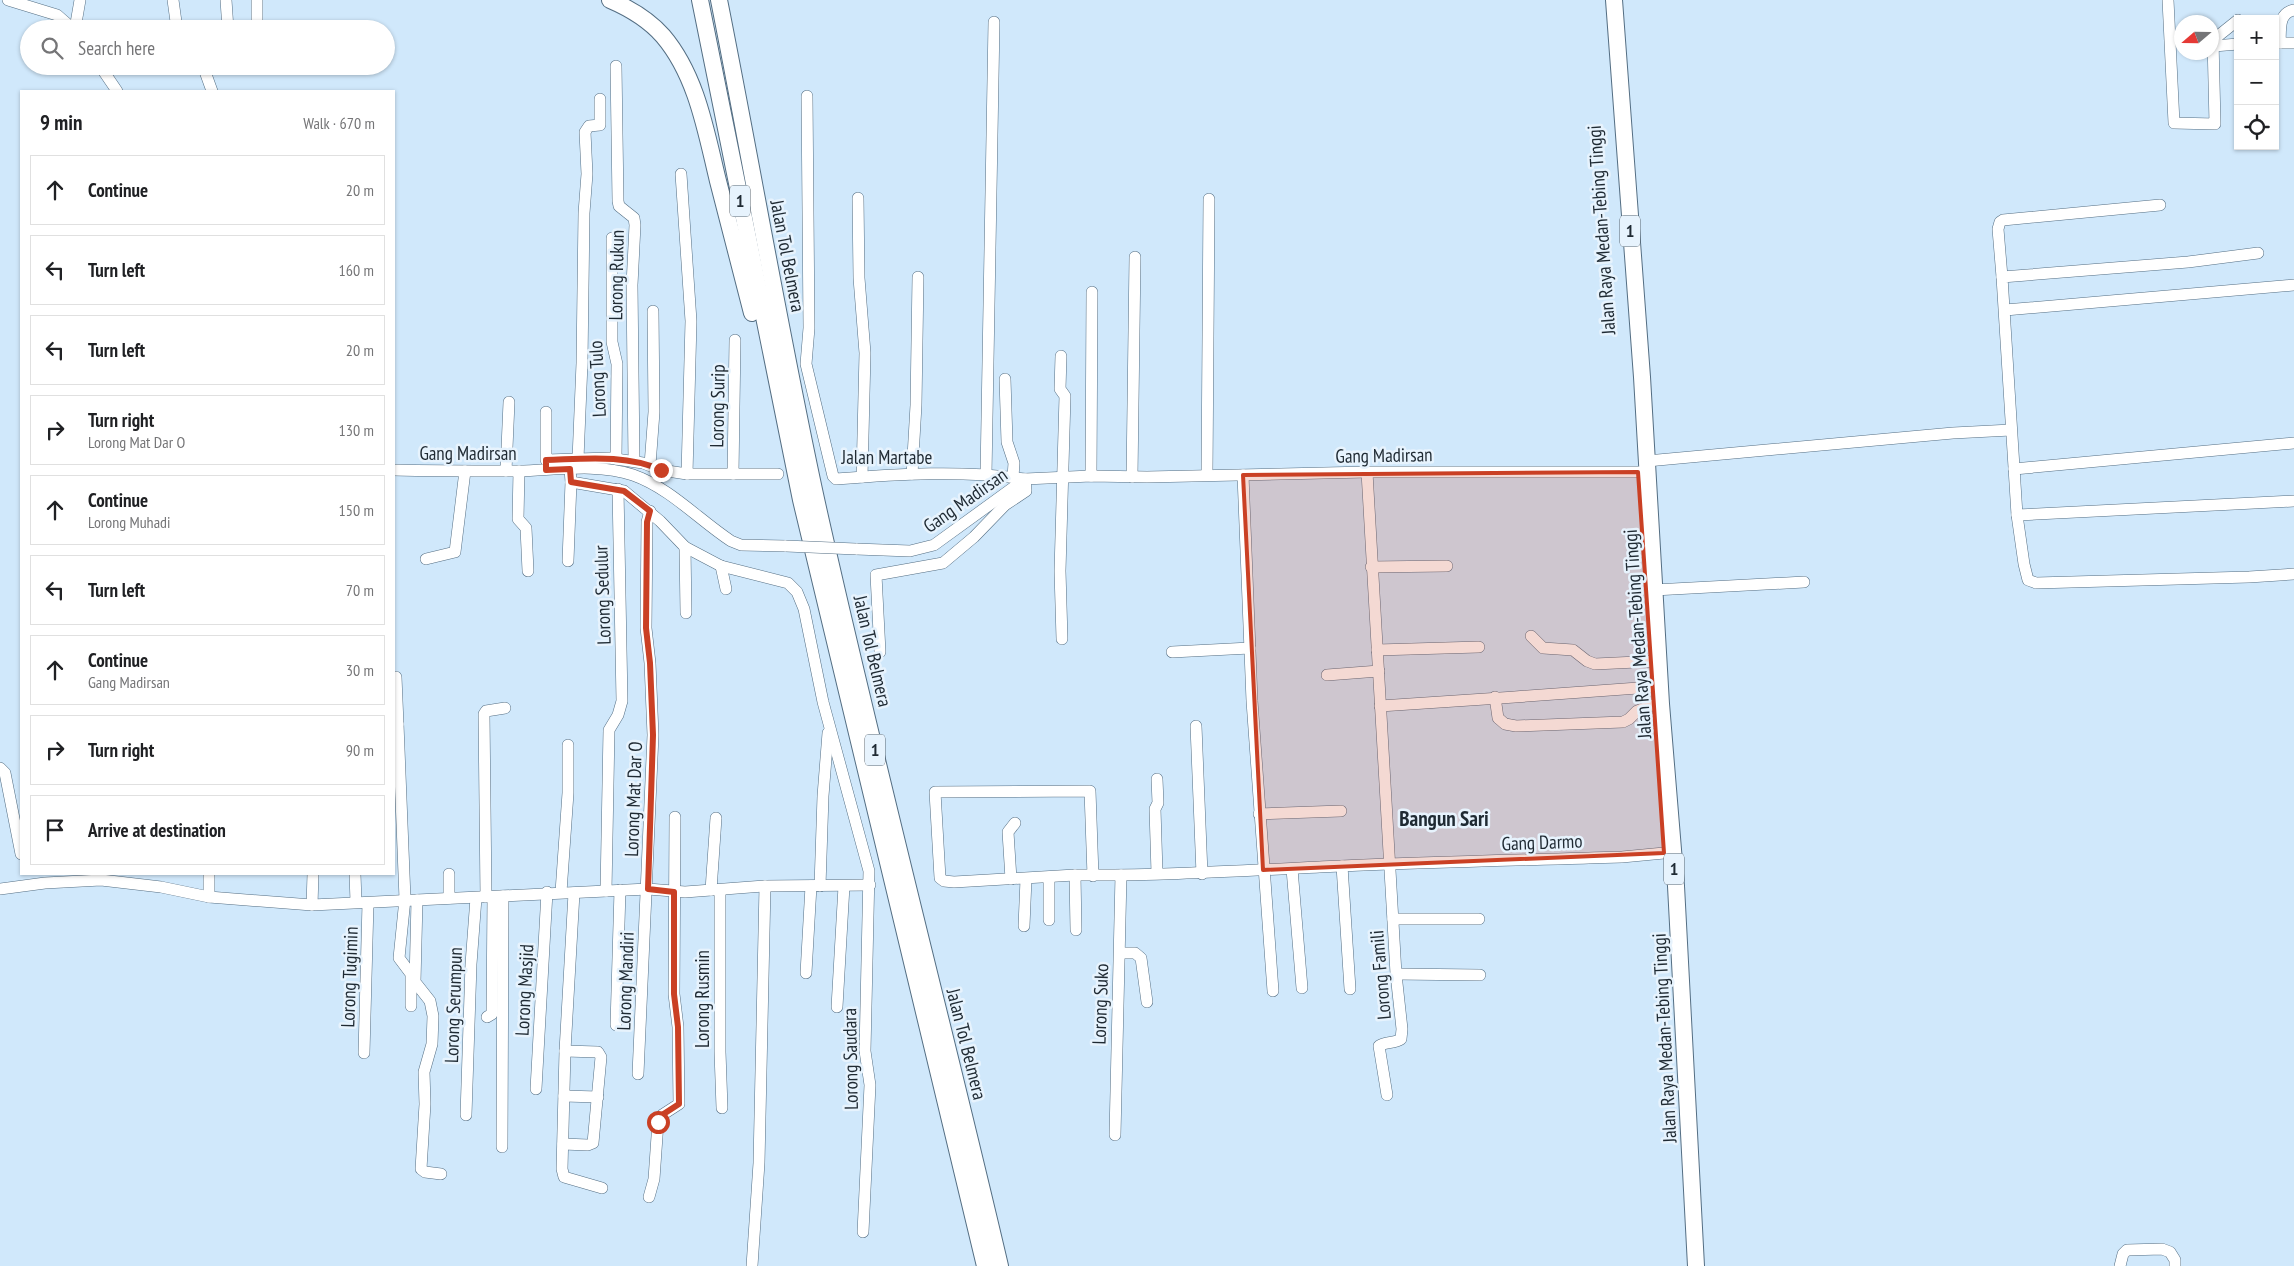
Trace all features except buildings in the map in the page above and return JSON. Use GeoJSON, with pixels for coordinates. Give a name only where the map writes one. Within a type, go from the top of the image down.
{"type":"FeatureCollection","features":[{"type":"Feature","properties":{"kind":"highway"},"geometry":{"type":"LineString","coordinates":[[610,0],[638,14],[656,28],[670,46],[688,79],[703,120],[760,345],[780,401]]}},
{"type":"Feature","properties":{"kind":"highway","name":"1"},"geometry":{"type":"LineString","coordinates":[[700,0],[780,401]]}},
{"type":"Feature","properties":{"kind":"highway","name":"1"},"geometry":{"type":"LineString","coordinates":[[719,0],[738,99]]}},
{"type":"Feature","properties":{"kind":"highway"},"geometry":{"type":"LineString","coordinates":[[730,0],[738,99]]}},
{"type":"Feature","properties":{"kind":"highway","name":"Jalan Raya Medan-Tebing Tinggi"},"geometry":{"type":"LineString","coordinates":[[1604,0],[1654,590],[1652,705],[1664,852],[1686,1266]]}},
{"type":"Feature","properties":{"kind":"highway","name":"Jalan Raya Medan-Tebing Tinggi"},"geometry":{"type":"LineString","coordinates":[[1614,0],[1644,468],[1654,661],[1676,895],[1696,1266]]}},
{"type":"Feature","properties":{"kind":"highway","name":"Jalan Tol Belmera"},"geometry":{"type":"LineString","coordinates":[[738,99],[776,306],[816,499],[886,800],[959,1090],[1000,1266]]}},
{"type":"Feature","properties":{"kind":"highway","name":"Jalan Tol Belmera"},"geometry":{"type":"LineString","coordinates":[[780,401],[815,562],[985,1266]]}},
{"type":"Feature","properties":{"kind":"street"},"geometry":{"type":"LineString","coordinates":[[8,0],[57,15],[63,20]]}},
{"type":"Feature","properties":{"kind":"street"},"geometry":{"type":"LineString","coordinates":[[76,20],[80,0]]}},
{"type":"Feature","properties":{"kind":"street"},"geometry":{"type":"LineString","coordinates":[[173,0],[176,20]]}},
{"type":"Feature","properties":{"kind":"street"},"geometry":{"type":"LineString","coordinates":[[226,0],[227,20]]}},
{"type":"Feature","properties":{"kind":"street"},"geometry":{"type":"LineString","coordinates":[[257,0],[257,20]]}},
{"type":"Feature","properties":{"kind":"street"},"geometry":{"type":"LineString","coordinates":[[2168,0],[2174,123],[2214,124],[2213,60]]}},
{"type":"Feature","properties":{"kind":"street"},"geometry":{"type":"LineString","coordinates":[[2279,37],[2282,19],[2285,14],[2294,10]]}},
{"type":"Feature","properties":{"kind":"street"},"geometry":{"type":"LineString","coordinates":[[986,475],[994,22]]}},
{"type":"Feature","properties":{"kind":"street"},"geometry":{"type":"LineString","coordinates":[[2219,37],[2234,24]]}},
{"type":"Feature","properties":{"kind":"street"},"geometry":{"type":"LineString","coordinates":[[2170,35],[2174,35]]}},
{"type":"Feature","properties":{"kind":"street"},"geometry":{"type":"LineString","coordinates":[[2219,42],[2234,44]]}},
{"type":"Feature","properties":{"kind":"street"},"geometry":{"type":"LineString","coordinates":[[2279,43],[2294,43]]}},
{"type":"Feature","properties":{"kind":"street","name":"Lorong Rukun"},"geometry":{"type":"LineString","coordinates":[[616,66],[618,206],[634,218],[635,225],[632,285],[634,461]]}},
{"type":"Feature","properties":{"kind":"street"},"geometry":{"type":"LineString","coordinates":[[106,75],[116,90]]}},
{"type":"Feature","properties":{"kind":"street"},"geometry":{"type":"LineString","coordinates":[[206,75],[212,90]]}},
{"type":"Feature","properties":{"kind":"street","name":"Jalan Martabe"},"geometry":{"type":"LineString","coordinates":[[807,96],[809,328],[806,364],[833,476],[836,479],[912,474],[986,475],[1019,478]]}},
{"type":"Feature","properties":{"kind":"street"},"geometry":{"type":"LineString","coordinates":[[578,459],[582,362],[584,213],[587,174],[585,132],[589,126],[600,125],[600,99]]}},
{"type":"Feature","properties":{"kind":"street"},"geometry":{"type":"LineString","coordinates":[[681,174],[691,321],[687,474]]}},
{"type":"Feature","properties":{"kind":"street"},"geometry":{"type":"LineString","coordinates":[[858,198],[858,258],[865,353],[862,477]]}},
{"type":"Feature","properties":{"kind":"street"},"geometry":{"type":"LineString","coordinates":[[1207,475],[1209,199]]}},
{"type":"Feature","properties":{"kind":"street"},"geometry":{"type":"LineString","coordinates":[[2160,205],[2003,220],[2000,222],[1998,229],[2005,310],[2017,515],[2028,580],[2036,583],[2240,578],[2294,574]]}},
{"type":"Feature","properties":{"kind":"street","name":"Lorong Tulo"},"geometry":{"type":"LineString","coordinates":[[612,238],[612,342],[617,364],[616,459]]}},
{"type":"Feature","properties":{"kind":"street"},"geometry":{"type":"LineString","coordinates":[[2002,277],[2188,262],[2258,253]]}},
{"type":"Feature","properties":{"kind":"street"},"geometry":{"type":"LineString","coordinates":[[1132,477],[1134,257]]}},
{"type":"Feature","properties":{"kind":"street"},"geometry":{"type":"LineString","coordinates":[[912,474],[916,405],[918,277]]}},
{"type":"Feature","properties":{"kind":"street"},"geometry":{"type":"LineString","coordinates":[[2005,310],[2294,285]]}},
{"type":"Feature","properties":{"kind":"street"},"geometry":{"type":"LineString","coordinates":[[1091,476],[1092,292]]}},
{"type":"Feature","properties":{"kind":"street"},"geometry":{"type":"LineString","coordinates":[[650,465],[654,412],[653,311]]}},
{"type":"Feature","properties":{"kind":"street","name":"Lorong Surip"},"geometry":{"type":"LineString","coordinates":[[733,474],[736,340]]}},
{"type":"Feature","properties":{"kind":"street"},"geometry":{"type":"LineString","coordinates":[[1061,356],[1060,389],[1066,396],[1060,571],[1062,639]]}},
{"type":"Feature","properties":{"kind":"street"},"geometry":{"type":"LineString","coordinates":[[880,652],[876,575],[943,563],[974,537],[1005,505],[1026,491],[1019,478],[1007,442],[1004,379]]}},
{"type":"Feature","properties":{"kind":"street"},"geometry":{"type":"LineString","coordinates":[[506,471],[509,402]]}},
{"type":"Feature","properties":{"kind":"street"},"geometry":{"type":"LineString","coordinates":[[546,412],[546,465],[578,459],[616,459],[634,461],[661,470],[687,474],[778,474]]}},
{"type":"Feature","properties":{"kind":"street","name":"Gang Madirsan"},"geometry":{"type":"LineString","coordinates":[[395,470],[519,471],[546,465],[570,469],[617,471],[634,475],[655,485],[731,541],[741,545],[910,551],[934,545],[1019,478],[1644,468],[1952,433],[2011,430]]}},
{"type":"Feature","properties":{"kind":"street"},"geometry":{"type":"LineString","coordinates":[[2014,469],[2294,444]]}},
{"type":"Feature","properties":{"kind":"street"},"geometry":{"type":"LineString","coordinates":[[568,561],[570,469]]}},
{"type":"Feature","properties":{"kind":"street"},"geometry":{"type":"LineString","coordinates":[[519,471],[518,519],[526,528],[528,570]]}},
{"type":"Feature","properties":{"kind":"street"},"geometry":{"type":"LineString","coordinates":[[426,559],[455,552],[465,472]]}},
{"type":"Feature","properties":{"kind":"street","name":"Lorong Famili"},"geometry":{"type":"LineString","coordinates":[[1367,472],[1396,974],[1402,1029],[1401,1039],[1379,1046],[1387,1095]]}},
{"type":"Feature","properties":{"kind":"street"},"geometry":{"type":"LineString","coordinates":[[1243,475],[1259,814],[1273,991]]}},
{"type":"Feature","properties":{"kind":"street"},"geometry":{"type":"LineString","coordinates":[[571,482],[618,489],[634,498],[650,511],[685,547],[721,566],[788,583],[797,592],[804,609],[829,725],[806,973]]}},
{"type":"Feature","properties":{"kind":"street","name":"Lorong Sedulur"},"geometry":{"type":"LineString","coordinates":[[606,891],[609,730],[618,715],[622,701],[618,489]]}},
{"type":"Feature","properties":{"kind":"street"},"geometry":{"type":"LineString","coordinates":[[2017,515],[2294,501]]}},
{"type":"Feature","properties":{"kind":"street","name":"Lorong Mat Dar O"},"geometry":{"type":"LineString","coordinates":[[648,889],[652,710],[646,628],[647,522],[650,511]]}},
{"type":"Feature","properties":{"kind":"street"},"geometry":{"type":"LineString","coordinates":[[685,547],[686,613]]}},
{"type":"Feature","properties":{"kind":"street"},"geometry":{"type":"LineString","coordinates":[[721,566],[726,589]]}},
{"type":"Feature","properties":{"kind":"street"},"geometry":{"type":"LineString","coordinates":[[1371,567],[1447,566]]}},
{"type":"Feature","properties":{"kind":"street"},"geometry":{"type":"LineString","coordinates":[[1654,590],[1698,586],[1804,582]]}},
{"type":"Feature","properties":{"kind":"street"},"geometry":{"type":"LineString","coordinates":[[1531,636],[1544,648],[1573,650],[1587,661],[1595,664],[1654,661]]}},
{"type":"Feature","properties":{"kind":"street"},"geometry":{"type":"LineString","coordinates":[[1377,650],[1479,647]]}},
{"type":"Feature","properties":{"kind":"street"},"geometry":{"type":"LineString","coordinates":[[1172,652],[1250,648]]}},
{"type":"Feature","properties":{"kind":"street"},"geometry":{"type":"LineString","coordinates":[[1327,675],[1379,671]]}},
{"type":"Feature","properties":{"kind":"street"},"geometry":{"type":"LineString","coordinates":[[396,677],[396,724],[405,899],[400,958],[411,974],[411,1006]]}},
{"type":"Feature","properties":{"kind":"street"},"geometry":{"type":"LineString","coordinates":[[1380,706],[1652,687]]}},
{"type":"Feature","properties":{"kind":"street"},"geometry":{"type":"LineString","coordinates":[[1495,698],[1498,718],[1505,724],[1516,726],[1623,722],[1637,711],[1652,705]]}},
{"type":"Feature","properties":{"kind":"street"},"geometry":{"type":"LineString","coordinates":[[487,1018],[492,1014],[484,714],[486,711],[505,708]]}},
{"type":"Feature","properties":{"kind":"street","name":"Lorong Saudara"},"geometry":{"type":"LineString","coordinates":[[829,725],[844,774],[869,871],[870,885],[865,1051],[870,1085],[862,1232]]}},
{"type":"Feature","properties":{"kind":"street"},"geometry":{"type":"LineString","coordinates":[[1196,726],[1202,874]]}},
{"type":"Feature","properties":{"kind":"street"},"geometry":{"type":"LineString","coordinates":[[560,892],[568,793],[568,746]]}},
{"type":"Feature","properties":{"kind":"street"},"geometry":{"type":"LineString","coordinates":[[0,768],[5,773],[20,849]]}},
{"type":"Feature","properties":{"kind":"street"},"geometry":{"type":"LineString","coordinates":[[1156,873],[1155,809],[1158,802],[1157,779]]}},
{"type":"Feature","properties":{"kind":"street","name":"Gang Darmo"},"geometry":{"type":"LineString","coordinates":[[1093,876],[1090,791],[935,792],[940,878],[944,881],[954,882],[1075,875],[1093,876],[1156,873],[1202,874],[1391,864],[1622,857],[1664,852]]}},
{"type":"Feature","properties":{"kind":"street"},"geometry":{"type":"LineString","coordinates":[[1259,814],[1341,811]]}},
{"type":"Feature","properties":{"kind":"street"},"geometry":{"type":"LineString","coordinates":[[649,1197],[654,1179],[658,1122],[662,1115],[679,1104],[678,1027],[674,994],[675,817]]}},
{"type":"Feature","properties":{"kind":"street","name":"Lorong Rusmin"},"geometry":{"type":"LineString","coordinates":[[716,818],[722,1108]]}},
{"type":"Feature","properties":{"kind":"street"},"geometry":{"type":"LineString","coordinates":[[1011,879],[1008,832],[1015,823]]}},
{"type":"Feature","properties":{"kind":"street"},"geometry":{"type":"LineString","coordinates":[[1342,866],[1350,989]]}},
{"type":"Feature","properties":{"kind":"street"},"geometry":{"type":"LineString","coordinates":[[1292,869],[1302,988]]}},
{"type":"Feature","properties":{"kind":"street"},"geometry":{"type":"LineString","coordinates":[[449,874],[450,898]]}},
{"type":"Feature","properties":{"kind":"street"},"geometry":{"type":"LineString","coordinates":[[209,875],[209,897]]}},
{"type":"Feature","properties":{"kind":"street"},"geometry":{"type":"LineString","coordinates":[[312,905],[313,875]]}},
{"type":"Feature","properties":{"kind":"street","name":"Lorong Tugimin"},"geometry":{"type":"LineString","coordinates":[[355,875],[362,903],[364,1053]]}},
{"type":"Feature","properties":{"kind":"street"},"geometry":{"type":"LineString","coordinates":[[1075,875],[1076,930]]}},
{"type":"Feature","properties":{"kind":"street","name":"Lorong Suko"},"geometry":{"type":"LineString","coordinates":[[1115,1135],[1116,998],[1120,953],[1121,875]]}},
{"type":"Feature","properties":{"kind":"street"},"geometry":{"type":"LineString","coordinates":[[0,889],[27,879],[102,877],[209,897],[312,905],[405,899],[489,897],[547,892],[648,889],[674,892],[765,886],[870,885]]}},
{"type":"Feature","properties":{"kind":"street"},"geometry":{"type":"LineString","coordinates":[[1049,877],[1050,920]]}},
{"type":"Feature","properties":{"kind":"street"},"geometry":{"type":"LineString","coordinates":[[1024,926],[1026,879]]}},
{"type":"Feature","properties":{"kind":"street"},"geometry":{"type":"LineString","coordinates":[[752,1266],[759,1163],[765,886]]}},
{"type":"Feature","properties":{"kind":"street"},"geometry":{"type":"LineString","coordinates":[[837,1007],[844,886]]}},
{"type":"Feature","properties":{"kind":"street","name":"Lorong Mandiri"},"geometry":{"type":"LineString","coordinates":[[638,1074],[643,933],[648,889]]}},
{"type":"Feature","properties":{"kind":"street"},"geometry":{"type":"LineString","coordinates":[[616,1025],[620,890]]}},
{"type":"Feature","properties":{"kind":"street","name":"Lorong Masjid"},"geometry":{"type":"LineString","coordinates":[[536,1089],[547,892]]}},
{"type":"Feature","properties":{"kind":"street"},"geometry":{"type":"LineString","coordinates":[[574,892],[565,1050],[562,1169],[564,1177],[602,1188]]}},
{"type":"Feature","properties":{"kind":"street"},"geometry":{"type":"LineString","coordinates":[[489,897],[502,1147]]}},
{"type":"Feature","properties":{"kind":"street","name":"Lorong Serumpun"},"geometry":{"type":"LineString","coordinates":[[466,1115],[471,964],[489,897]]}},
{"type":"Feature","properties":{"kind":"street"},"geometry":{"type":"LineString","coordinates":[[417,900],[415,982],[430,1001],[433,1016],[432,1044],[424,1072],[425,1104],[421,1169],[425,1172],[441,1174]]}},
{"type":"Feature","properties":{"kind":"street"},"geometry":{"type":"LineString","coordinates":[[1393,919],[1479,919]]}},
{"type":"Feature","properties":{"kind":"street"},"geometry":{"type":"LineString","coordinates":[[1120,953],[1135,953],[1141,958],[1146,1002]]}},
{"type":"Feature","properties":{"kind":"street"},"geometry":{"type":"LineString","coordinates":[[1396,974],[1480,975]]}},
{"type":"Feature","properties":{"kind":"street"},"geometry":{"type":"LineString","coordinates":[[563,1144],[588,1145],[593,1143],[600,1053],[565,1050]]}},
{"type":"Feature","properties":{"kind":"street"},"geometry":{"type":"LineString","coordinates":[[564,1096],[598,1097]]}},
{"type":"Feature","properties":{"kind":"street"},"geometry":{"type":"LineString","coordinates":[[2120,1266],[2123,1254],[2127,1250],[2162,1249],[2170,1252],[2175,1260],[2175,1266]]}},
{"type":"Feature","properties":{"kind":"highlighted area"},"geometry":{"type":"Polygon","coordinates":[[[1638,472],[1664,853],[1263,870],[1243,475],[1638,472]]]}},
{"type":"Feature","properties":{"kind":"district","name":"Bangun Sari"},"geometry":{"type":"Point","coordinates":[1444,819]}},
{"type":"Feature","properties":{"kind":"route"},"geometry":{"type":"LineString","coordinates":[[658,1122],[662,1115],[679,1104],[680,1078],[678,1027],[674,994],[674,892],[648,889],[653,735],[650,663],[646,628],[647,517],[650,511],[624,491],[571,482],[570,469],[546,470],[546,460],[609,458],[643,463],[661,470]]}}]}
